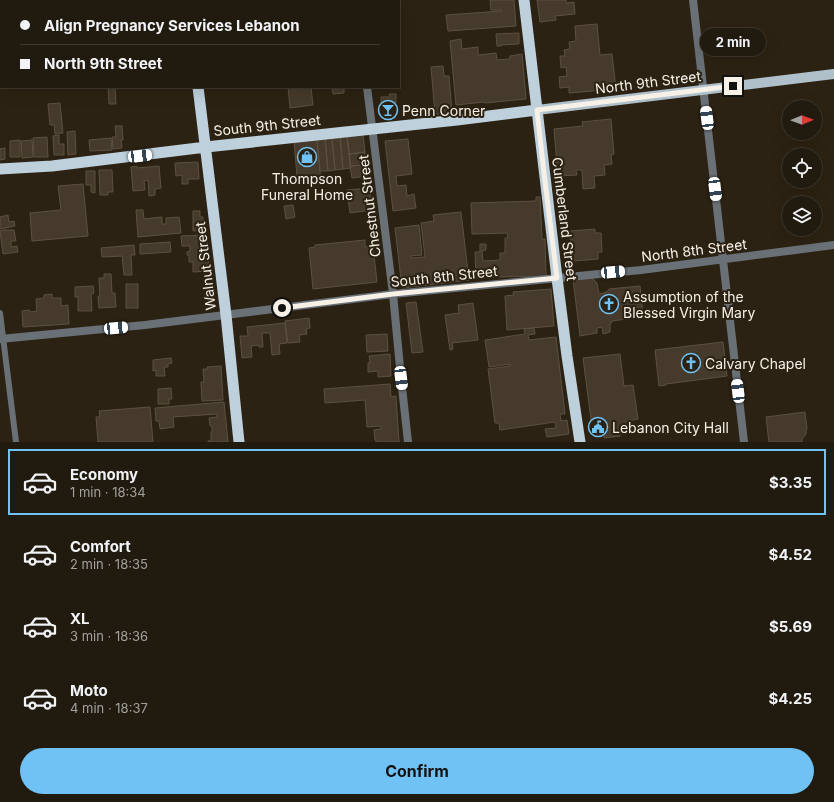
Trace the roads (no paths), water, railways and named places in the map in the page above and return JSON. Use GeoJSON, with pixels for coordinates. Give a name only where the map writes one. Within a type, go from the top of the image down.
{"type":"FeatureCollection","features":[{"type":"Feature","properties":{"kind":"highway","name":"Cumberland Street"},"geometry":{"type":"LineString","coordinates":[[524,0],[557,278],[580,442]]}},
{"type":"Feature","properties":{"kind":"highway","name":"Walnut Street"},"geometry":{"type":"LineString","coordinates":[[198,88],[226,315],[238,442]]}},
{"type":"Feature","properties":{"kind":"highway","name":"South 9th Street"},"geometry":{"type":"LineString","coordinates":[[0,169],[52,166],[206,147],[537,110]]}},
{"type":"Feature","properties":{"kind":"main road","name":"North 9th Street"},"geometry":{"type":"LineString","coordinates":[[537,110],[834,74]]}},
{"type":"Feature","properties":{"kind":"street"},"geometry":{"type":"LineString","coordinates":[[693,0],[744,442]]}},
{"type":"Feature","properties":{"kind":"street","name":"Chestnut Street"},"geometry":{"type":"LineString","coordinates":[[367,88],[393,294],[408,442]]}},
{"type":"Feature","properties":{"kind":"street","name":"North 8th Street"},"geometry":{"type":"LineString","coordinates":[[557,278],[641,270],[834,245]]}},
{"type":"Feature","properties":{"kind":"street","name":"South 8th Street"},"geometry":{"type":"LineString","coordinates":[[2,339],[145,325],[393,294],[557,278]]}},
{"type":"Feature","properties":{"kind":"street"},"geometry":{"type":"LineString","coordinates":[[0,314],[16,442]]}},
{"type":"Feature","properties":{"kind":"place","name":"Penn Corner"},"geometry":{"type":"Point","coordinates":[388,110]}},
{"type":"Feature","properties":{"kind":"place","name":"Thompson Funeral Home"},"geometry":{"type":"Point","coordinates":[307,157]}},
{"type":"Feature","properties":{"kind":"place","name":"Assumption of the Blessed Virgin Mary"},"geometry":{"type":"Point","coordinates":[609,304]}},
{"type":"Feature","properties":{"kind":"place","name":"Calvary Chapel"},"geometry":{"type":"Point","coordinates":[691,363]}},
{"type":"Feature","properties":{"kind":"place","name":"Lebanon City Hall"},"geometry":{"type":"Point","coordinates":[598,427]}}]}
